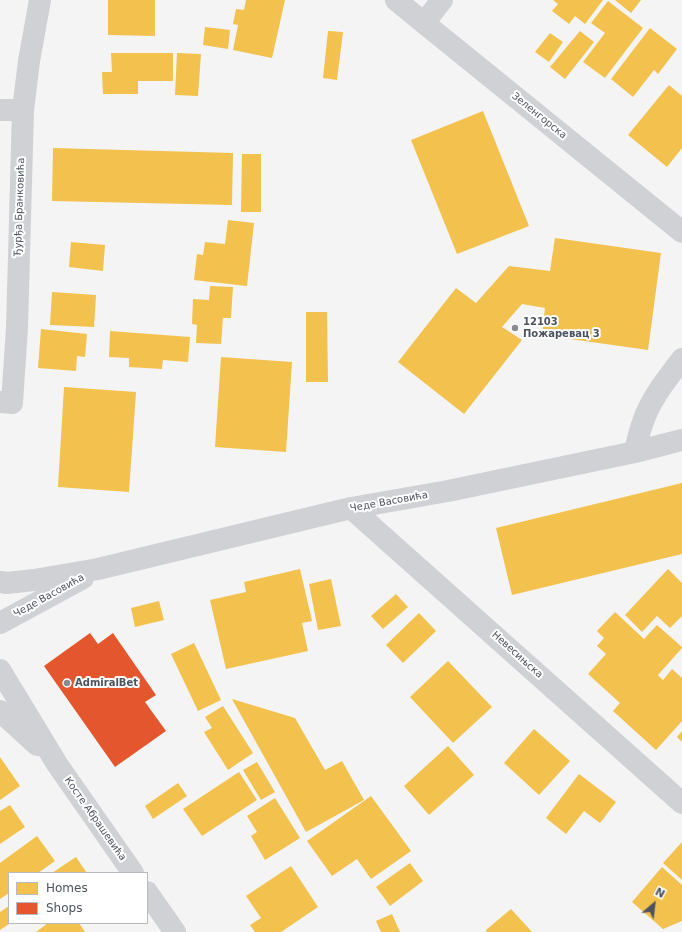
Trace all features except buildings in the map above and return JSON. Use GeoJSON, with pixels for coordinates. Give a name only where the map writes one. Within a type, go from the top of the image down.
{"type":"FeatureCollection","features":[{"type":"Feature","properties":{"kind":"street","name":"Ђурђа Бранковића"},"geometry":{"type":"LineString","coordinates":[[0,402],[12,403],[17,328],[23,110],[29,62],[40,0]]}},
{"type":"Feature","properties":{"kind":"street","name":"Зеленгорска"},"geometry":{"type":"LineString","coordinates":[[396,0],[682,232]]}},
{"type":"Feature","properties":{"kind":"street"},"geometry":{"type":"LineString","coordinates":[[424,24],[442,0]]}},
{"type":"Feature","properties":{"kind":"street"},"geometry":{"type":"LineString","coordinates":[[0,110],[23,110]]}},
{"type":"Feature","properties":{"kind":"street"},"geometry":{"type":"LineString","coordinates":[[635,452],[642,422],[649,406],[657,392],[682,359]]}},
{"type":"Feature","properties":{"kind":"street","name":"Чеде Васовића"},"geometry":{"type":"LineString","coordinates":[[0,582],[7,583],[34,580],[98,569],[351,508],[443,492],[635,452],[682,440]]}},
{"type":"Feature","properties":{"kind":"street","name":"Невесињска"},"geometry":{"type":"LineString","coordinates":[[351,508],[682,802]]}},
{"type":"Feature","properties":{"kind":"street","name":"Чеде Васовића"},"geometry":{"type":"LineString","coordinates":[[0,623],[98,569]]}},
{"type":"Feature","properties":{"kind":"street","name":"Косте Абрашевића"},"geometry":{"type":"LineString","coordinates":[[0,670],[57,764],[132,872]]}},
{"type":"Feature","properties":{"kind":"street","name":"Косте Абрашевића"},"geometry":{"type":"LineString","coordinates":[[0,711],[57,764]]}},
{"type":"Feature","properties":{"kind":"street"},"geometry":{"type":"LineString","coordinates":[[148,893],[175,932]]}},
{"type":"Feature","properties":{"kind":"place","name":"12103 Пожаревац 3"},"geometry":{"type":"Point","coordinates":[515,328]}},
{"type":"Feature","properties":{"kind":"place","name":"AdmiralBet"},"geometry":{"type":"Point","coordinates":[67,683]}}]}
